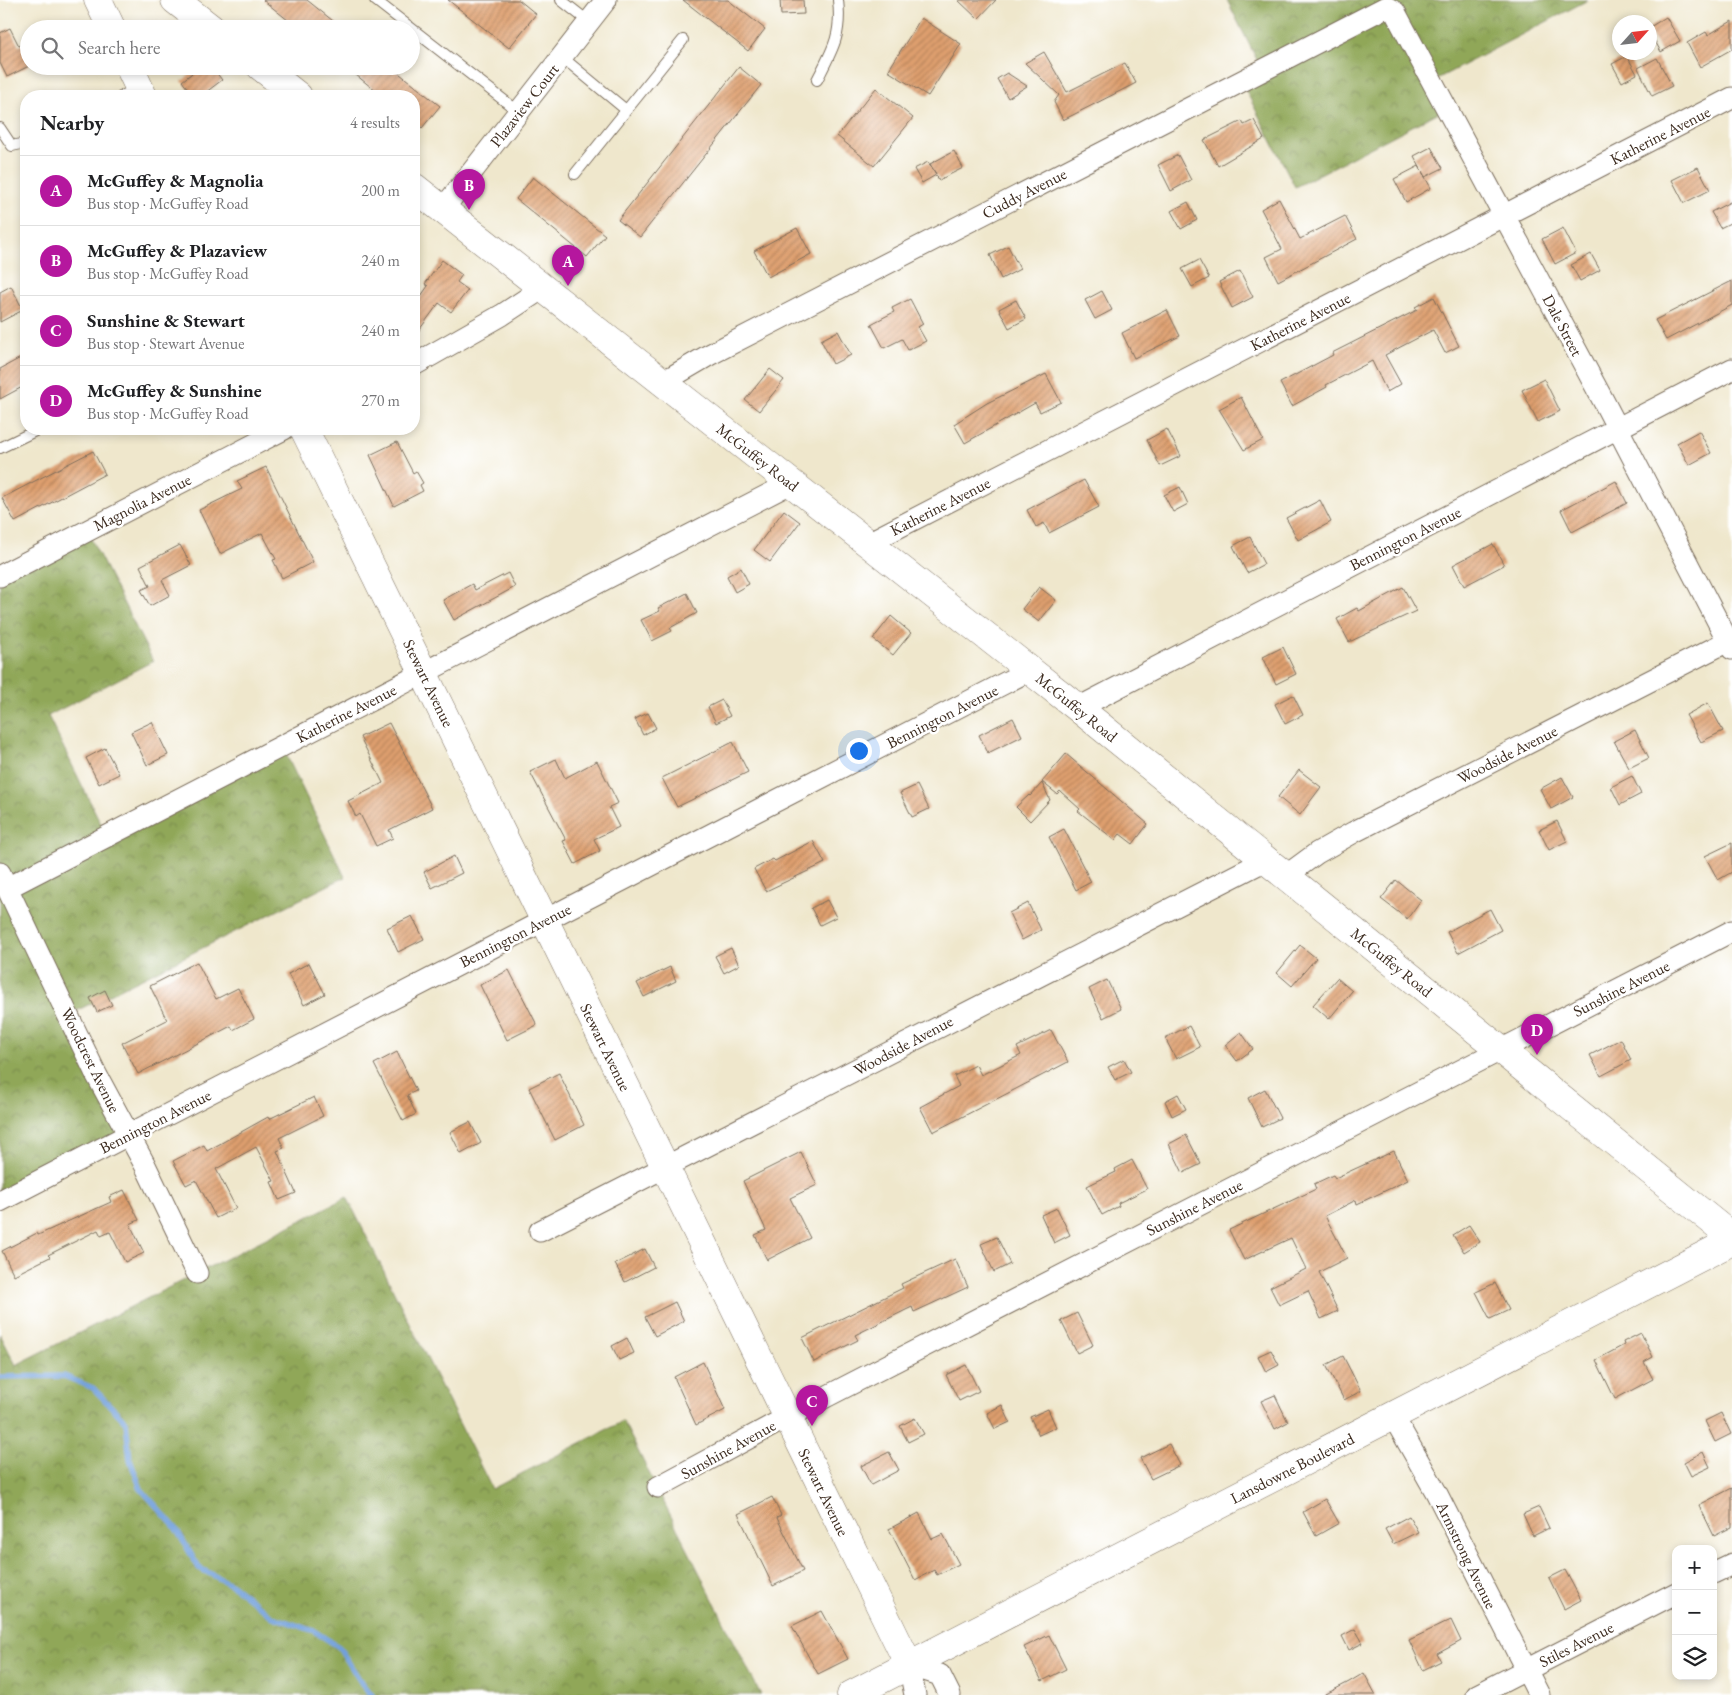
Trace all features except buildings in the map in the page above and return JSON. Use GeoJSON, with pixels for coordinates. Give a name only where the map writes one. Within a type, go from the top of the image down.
{"type":"FeatureCollection","features":[{"type":"Feature","properties":{"kind":"street"},"geometry":{"type":"LineString","coordinates":[[98,0],[108,20]]}},
{"type":"Feature","properties":{"kind":"street"},"geometry":{"type":"LineString","coordinates":[[175,0],[201,20]]}},
{"type":"Feature","properties":{"kind":"street","name":"Plazaview Court"},"geometry":{"type":"LineString","coordinates":[[443,209],[606,0]]}},
{"type":"Feature","properties":{"kind":"street","name":"Dale Street"},"geometry":{"type":"LineString","coordinates":[[1386,7],[1395,12],[1505,215],[1731,643]]}},
{"type":"Feature","properties":{"kind":"street","name":"Cuddy Avenue"},"geometry":{"type":"LineString","coordinates":[[663,382],[718,350],[1386,7]]}},
{"type":"Feature","properties":{"kind":"street"},"geometry":{"type":"LineString","coordinates":[[271,75],[290,90]]}},
{"type":"Feature","properties":{"kind":"street","name":"Katherine Avenue"},"geometry":{"type":"LineString","coordinates":[[868,543],[1732,98]]}},
{"type":"Feature","properties":{"kind":"street","name":"McGuffey Road"},"geometry":{"type":"LineString","coordinates":[[420,191],[1078,708],[1732,1239]]}},
{"type":"Feature","properties":{"kind":"street"},"geometry":{"type":"LineString","coordinates":[[420,361],[502,315],[543,288]]}},
{"type":"Feature","properties":{"kind":"street","name":"Bennington Avenue"},"geometry":{"type":"LineString","coordinates":[[1078,708],[1732,369]]}},
{"type":"Feature","properties":{"kind":"street","name":"Magnolia Avenue"},"geometry":{"type":"LineString","coordinates":[[0,576],[272,435]]}},
{"type":"Feature","properties":{"kind":"street","name":"Stewart Avenue"},"geometry":{"type":"LineString","coordinates":[[307,435],[909,1665],[915,1695]]}},
{"type":"Feature","properties":{"kind":"street","name":"Katherine Avenue"},"geometry":{"type":"LineString","coordinates":[[4,881],[424,672],[791,483]]}},
{"type":"Feature","properties":{"kind":"street","name":"Woodside Avenue"},"geometry":{"type":"LineString","coordinates":[[540,1231],[666,1168],[966,1012],[1277,868],[1317,853],[1354,832],[1731,643]]}},
{"type":"Feature","properties":{"kind":"street","name":"Bennington Avenue"},"geometry":{"type":"LineString","coordinates":[[0,1201],[1030,670]]}},
{"type":"Feature","properties":{"kind":"street","name":"Woodcrest Avenue"},"geometry":{"type":"LineString","coordinates":[[4,881],[96,1074],[197,1273]]}},
{"type":"Feature","properties":{"kind":"street","name":"Sunshine Avenue"},"geometry":{"type":"LineString","coordinates":[[658,1487],[787,1417],[1732,931]]}},
{"type":"Feature","properties":{"kind":"street","name":"Lansdowne Boulevard"},"geometry":{"type":"LineString","coordinates":[[851,1695],[1732,1239]]}},
{"type":"Feature","properties":{"kind":"street","name":"Armstrong Avenue"},"geometry":{"type":"LineString","coordinates":[[1393,1416],[1436,1492],[1539,1695]]}},
{"type":"Feature","properties":{"kind":"street"},"geometry":{"type":"LineString","coordinates":[[1717,1571],[1732,1564]]}},
{"type":"Feature","properties":{"kind":"street","name":"Stiles Avenue"},"geometry":{"type":"LineString","coordinates":[[1477,1695],[1672,1595]]}},
{"type":"Feature","properties":{"kind":"street"},"geometry":{"type":"LineString","coordinates":[[909,1665],[940,1675],[950,1695]]}},
{"type":"Feature","properties":{"kind":"lane"},"geometry":{"type":"LineString","coordinates":[[374,0],[400,20]]}},
{"type":"Feature","properties":{"kind":"lane"},"geometry":{"type":"LineString","coordinates":[[561,0],[589,22]]}},
{"type":"Feature","properties":{"kind":"lane"},"geometry":{"type":"LineString","coordinates":[[817,80],[831,52],[840,23],[838,0]]}},
{"type":"Feature","properties":{"kind":"lane"},"geometry":{"type":"LineString","coordinates":[[420,36],[519,112]]}},
{"type":"Feature","properties":{"kind":"lane"},"geometry":{"type":"LineString","coordinates":[[575,174],[683,40]]}},
{"type":"Feature","properties":{"kind":"lane"},"geometry":{"type":"LineString","coordinates":[[562,56],[626,110]]}},
{"type":"Feature","properties":{"kind":"lane"},"geometry":{"type":"LineString","coordinates":[[0,128],[12,146],[20,144]]}},
{"type":"Feature","properties":{"kind":"lane"},"geometry":{"type":"LineString","coordinates":[[0,448],[27,435]]}},
{"type":"Feature","properties":{"kind":"green space"},"geometry":{"type":"Polygon","coordinates":[[[1227,0],[1588,0],[1433,81],[1447,108],[1295,187],[1241,81],[1262,70],[1227,0]]]}},
{"type":"Feature","properties":{"kind":"green space"},"geometry":{"type":"Polygon","coordinates":[[[87,531],[153,661],[48,716],[107,836],[282,746],[345,877],[68,1015],[128,1135],[0,1201],[0,576],[87,531]]]}},
{"type":"Feature","properties":{"kind":"green space"},"geometry":{"type":"Polygon","coordinates":[[[347,1197],[492,1489],[623,1421],[761,1695],[0,1695],[0,1334],[16,1365],[347,1197]]]}},
{"type":"Feature","properties":{"kind":"waterway"},"geometry":{"type":"LineString","coordinates":[[0,1377],[64,1376],[93,1388],[126,1422],[130,1460],[141,1489],[175,1527],[199,1568],[232,1585],[273,1617],[314,1631],[339,1647],[364,1687],[372,1695]]}},
{"type":"Feature","properties":{"kind":"place","name":"McGuffey & Plazaview"},"geometry":{"type":"Point","coordinates":[469,210]}},
{"type":"Feature","properties":{"kind":"place","name":"McGuffey & Magnolia"},"geometry":{"type":"Point","coordinates":[568,286]}},
{"type":"Feature","properties":{"kind":"place","name":"McGuffey & Sunshine"},"geometry":{"type":"Point","coordinates":[1537,1055]}},
{"type":"Feature","properties":{"kind":"place","name":"Sunshine & Stewart"},"geometry":{"type":"Point","coordinates":[812,1426]}}]}
